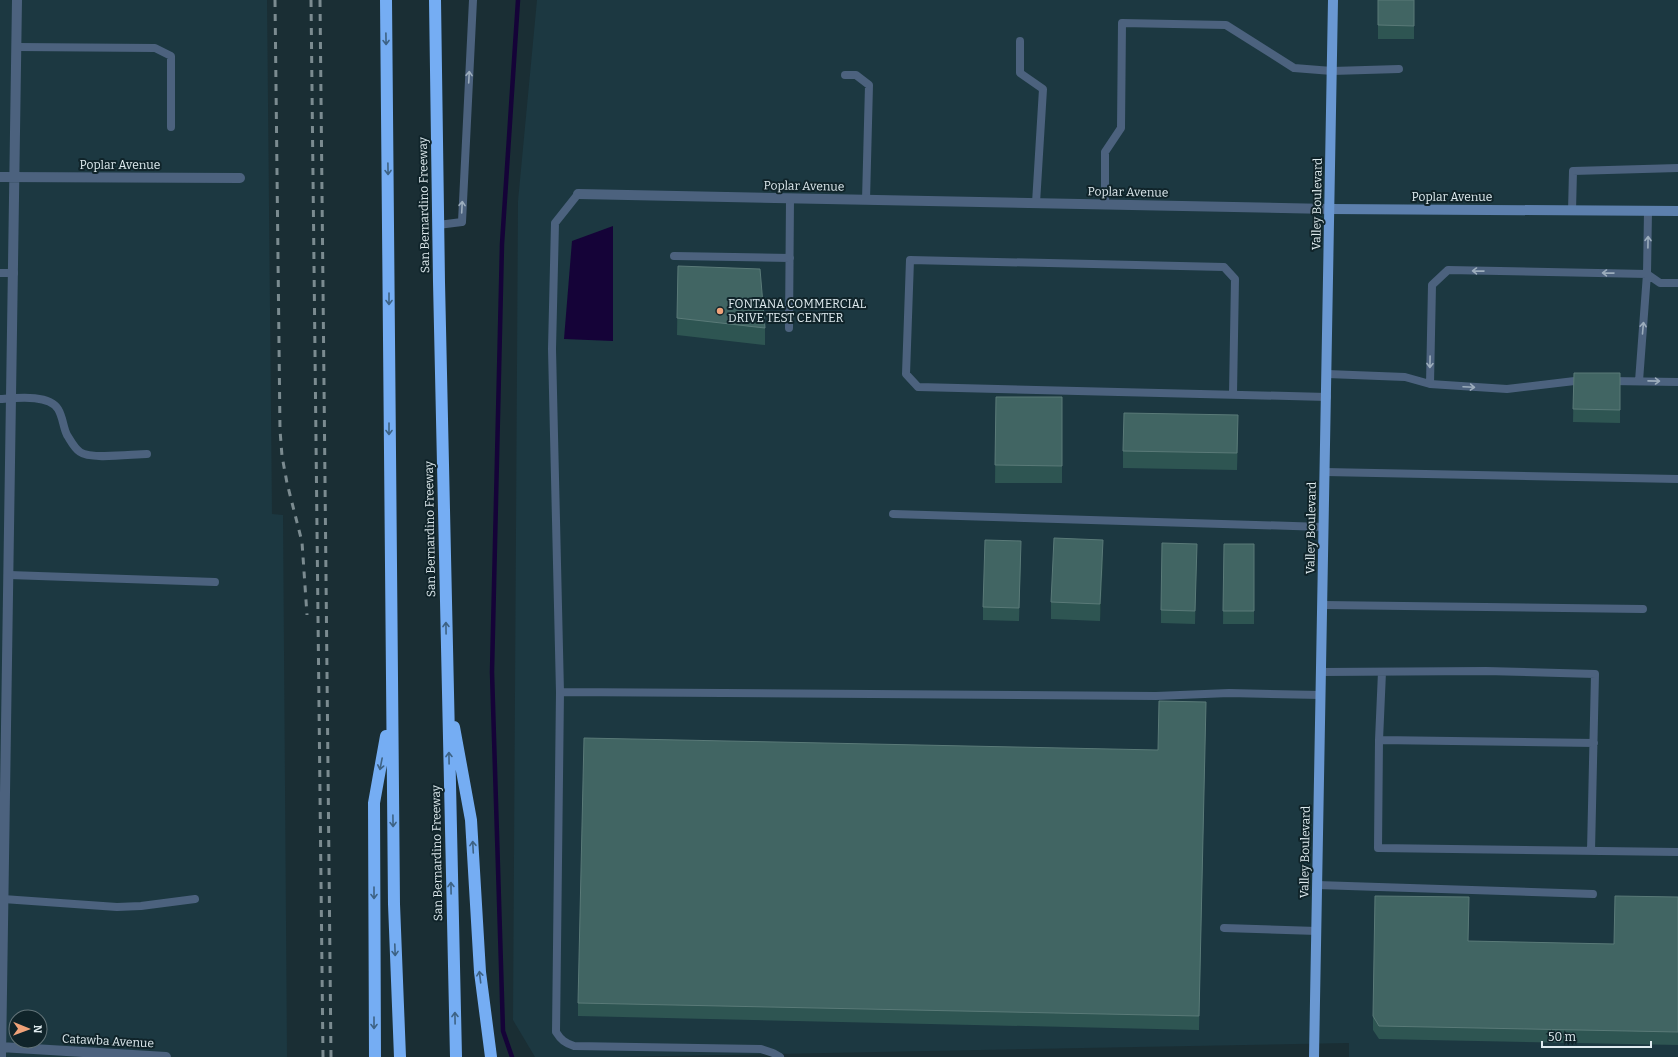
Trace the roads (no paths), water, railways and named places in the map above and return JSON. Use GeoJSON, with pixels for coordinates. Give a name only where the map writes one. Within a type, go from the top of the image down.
{"type":"FeatureCollection","features":[{"type":"Feature","properties":{"kind":"highway"},"geometry":{"type":"LineString","coordinates":[[386,0],[391,712],[394,904],[400,1057]]}},
{"type":"Feature","properties":{"kind":"highway","name":"San Bernardino Freeway"},"geometry":{"type":"LineString","coordinates":[[435,0],[447,692],[456,1057]]}},
{"type":"Feature","properties":{"kind":"highway"},"geometry":{"type":"LineString","coordinates":[[447,692],[471,820],[480,972],[491,1057]]}},
{"type":"Feature","properties":{"kind":"highway"},"geometry":{"type":"LineString","coordinates":[[374,1057],[374,803],[391,712]]}},
{"type":"Feature","properties":{"kind":"main road","name":"Valley Boulevard"},"geometry":{"type":"LineString","coordinates":[[1314,1057],[1333,0]]}},
{"type":"Feature","properties":{"kind":"street"},"geometry":{"type":"LineString","coordinates":[[1,1051],[4,624],[8,575],[14,272],[17,0]]}},
{"type":"Feature","properties":{"kind":"street","name":"Poplar Avenue"},"geometry":{"type":"LineString","coordinates":[[0,177],[240,178]]}},
{"type":"Feature","properties":{"kind":"street","name":"Poplar Avenue"},"geometry":{"type":"LineString","coordinates":[[578,194],[1330,209],[1678,211]]}},
{"type":"Feature","properties":{"kind":"street","name":"Catawba Avenue"},"geometry":{"type":"LineString","coordinates":[[1,1051],[166,1057]]}},
{"type":"Feature","properties":{"kind":"lane"},"geometry":{"type":"LineString","coordinates":[[438,225],[462,222],[473,0]]}},
{"type":"Feature","properties":{"kind":"lane"},"geometry":{"type":"LineString","coordinates":[[1105,205],[1105,152],[1121,128],[1122,23],[1226,25],[1294,68],[1332,71],[1399,69]]}},
{"type":"Feature","properties":{"kind":"lane"},"geometry":{"type":"LineString","coordinates":[[1020,41],[1020,73],[1043,89],[1036,204]]}},
{"type":"Feature","properties":{"kind":"lane"},"geometry":{"type":"LineString","coordinates":[[16,47],[155,48],[171,56],[171,127]]}},
{"type":"Feature","properties":{"kind":"lane"},"geometry":{"type":"LineString","coordinates":[[845,75],[856,75],[868,86],[866,200]]}},
{"type":"Feature","properties":{"kind":"lane"},"geometry":{"type":"LineString","coordinates":[[1572,211],[1573,171],[1678,168]]}},
{"type":"Feature","properties":{"kind":"lane"},"geometry":{"type":"LineString","coordinates":[[578,194],[555,223],[552,350],[560,692],[556,1032],[560,1039],[566,1043],[583,1046],[761,1049],[780,1057]]}},
{"type":"Feature","properties":{"kind":"lane"},"geometry":{"type":"LineString","coordinates":[[789,328],[790,199]]}},
{"type":"Feature","properties":{"kind":"lane"},"geometry":{"type":"LineString","coordinates":[[1639,381],[1647,274],[1648,211]]}},
{"type":"Feature","properties":{"kind":"lane"},"geometry":{"type":"LineString","coordinates":[[674,256],[790,258]]}},
{"type":"Feature","properties":{"kind":"lane"},"geometry":{"type":"LineString","coordinates":[[1233,394],[1235,279],[1224,267],[910,260],[906,374],[918,387],[1327,397]]}},
{"type":"Feature","properties":{"kind":"lane"},"geometry":{"type":"LineString","coordinates":[[1430,384],[1432,285],[1448,270],[1647,274],[1660,283],[1678,283]]}},
{"type":"Feature","properties":{"kind":"lane"},"geometry":{"type":"LineString","coordinates":[[0,273],[14,272]]}},
{"type":"Feature","properties":{"kind":"lane"},"geometry":{"type":"LineString","coordinates":[[1327,374],[1405,377],[1430,384],[1507,389],[1580,380],[1678,382]]}},
{"type":"Feature","properties":{"kind":"lane"},"geometry":{"type":"LineString","coordinates":[[0,398],[41,398],[52,402],[58,409],[65,430],[73,445],[80,453],[94,456],[147,454]]}},
{"type":"Feature","properties":{"kind":"lane"},"geometry":{"type":"LineString","coordinates":[[1325,472],[1678,479]]}},
{"type":"Feature","properties":{"kind":"lane"},"geometry":{"type":"LineString","coordinates":[[893,514],[1324,527]]}},
{"type":"Feature","properties":{"kind":"lane"},"geometry":{"type":"LineString","coordinates":[[8,575],[214,582]]}},
{"type":"Feature","properties":{"kind":"lane"},"geometry":{"type":"LineString","coordinates":[[1323,605],[1643,610]]}},
{"type":"Feature","properties":{"kind":"lane"},"geometry":{"type":"LineString","coordinates":[[1321,672],[1486,671],[1595,674],[1591,851]]}},
{"type":"Feature","properties":{"kind":"lane"},"geometry":{"type":"LineString","coordinates":[[1382,672],[1379,740],[1378,848],[1678,852]]}},
{"type":"Feature","properties":{"kind":"lane"},"geometry":{"type":"LineString","coordinates":[[560,692],[1148,696],[1229,693],[1321,695]]}},
{"type":"Feature","properties":{"kind":"lane"},"geometry":{"type":"LineString","coordinates":[[1379,740],[1594,743]]}},
{"type":"Feature","properties":{"kind":"lane"},"geometry":{"type":"LineString","coordinates":[[1317,885],[1593,894]]}},
{"type":"Feature","properties":{"kind":"lane"},"geometry":{"type":"LineString","coordinates":[[3,900],[117,907],[141,906],[196,899]]}},
{"type":"Feature","properties":{"kind":"lane"},"geometry":{"type":"LineString","coordinates":[[1224,928],[1317,931]]}},
{"type":"Feature","properties":{"kind":"waterway"},"geometry":{"type":"LineString","coordinates":[[512,1057],[503,1031],[492,672],[502,244],[518,0]]}},
{"type":"Feature","properties":{"kind":"railway"},"geometry":{"type":"LineString","coordinates":[[275,0],[280,430],[282,456],[287,483],[302,542],[307,615]]}},
{"type":"Feature","properties":{"kind":"railway"},"geometry":{"type":"LineString","coordinates":[[311,0],[323,1057]]}},
{"type":"Feature","properties":{"kind":"railway"},"geometry":{"type":"LineString","coordinates":[[320,0],[331,1057]]}},
{"type":"Feature","properties":{"kind":"place","name":"FONTANA COMMERCIAL DRIVE TEST CENTER"},"geometry":{"type":"Point","coordinates":[720,311]}}]}
